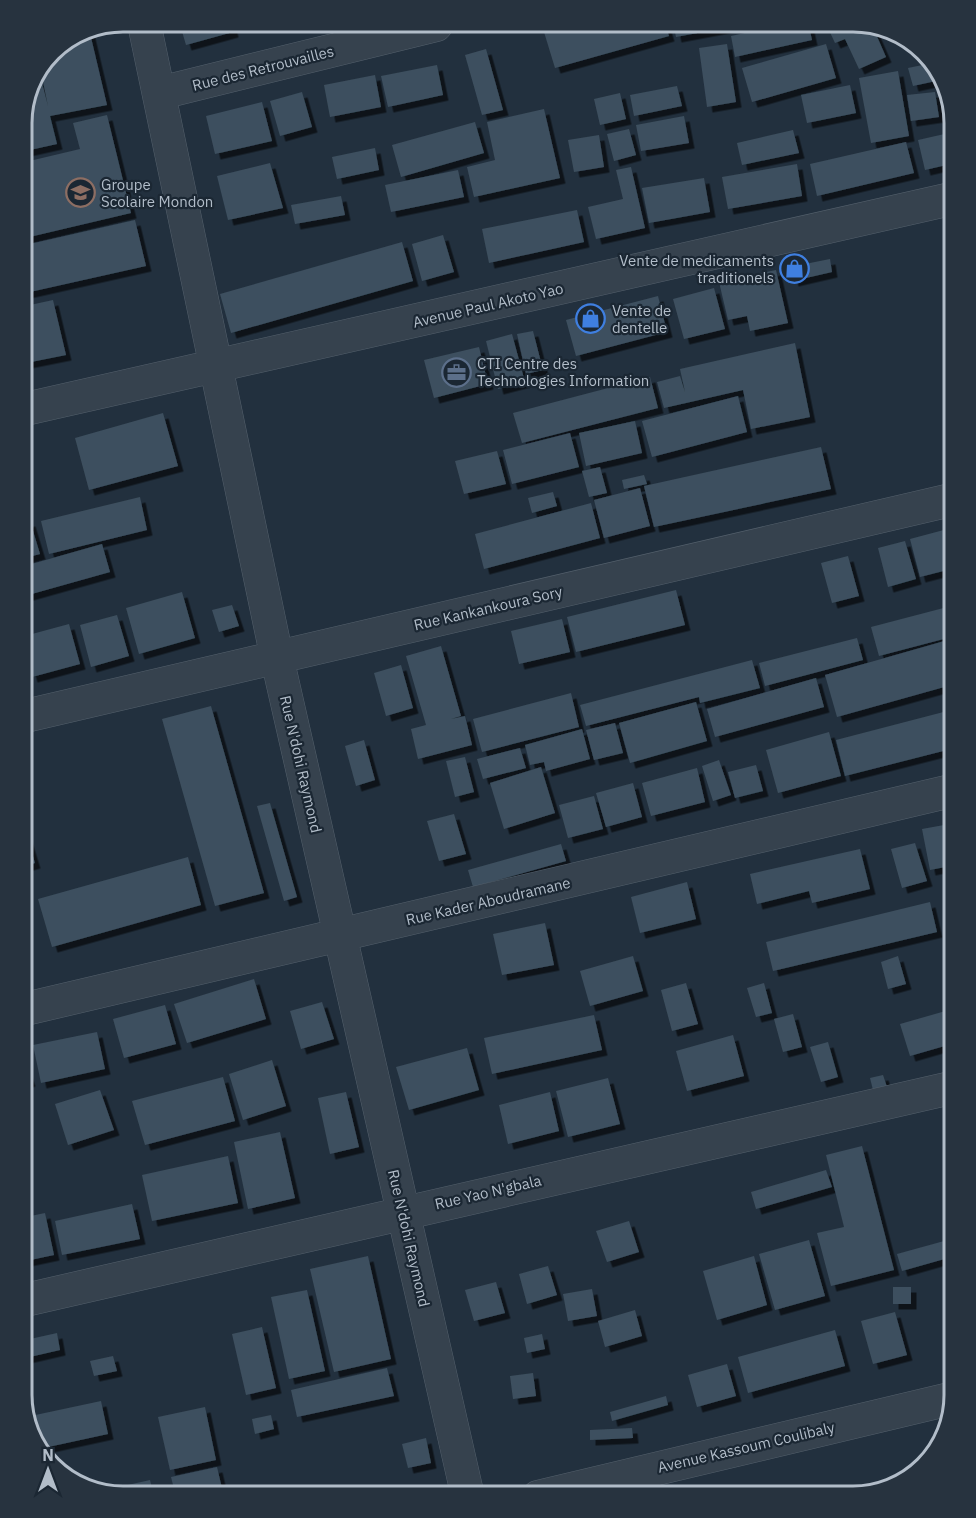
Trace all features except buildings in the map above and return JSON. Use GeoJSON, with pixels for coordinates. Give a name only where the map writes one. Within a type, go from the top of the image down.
{"type":"FeatureCollection","features":[{"type":"Feature","properties":{"kind":"street","name":"Rue N'dohi Raymond"},"geometry":{"type":"LineString","coordinates":[[146,32],[277,658],[465,1486]]}},
{"type":"Feature","properties":{"kind":"street","name":"Rue des Retrouvailles"},"geometry":{"type":"LineString","coordinates":[[160,93],[408,32]]}},
{"type":"Feature","properties":{"kind":"street","name":"Avenue Paul Akoto Yao"},"geometry":{"type":"LineString","coordinates":[[32,408],[944,201]]}},
{"type":"Feature","properties":{"kind":"street","name":"Rue Kankankoura Sory"},"geometry":{"type":"LineString","coordinates":[[32,714],[944,502]]}},
{"type":"Feature","properties":{"kind":"street","name":"Rue Kader Aboudramane"},"geometry":{"type":"LineString","coordinates":[[32,1007],[944,793]]}},
{"type":"Feature","properties":{"kind":"street","name":"Rue Yao N'gbala"},"geometry":{"type":"LineString","coordinates":[[32,1298],[944,1089]]}},
{"type":"Feature","properties":{"kind":"street","name":"Avenue Kassoum Coulibaly"},"geometry":{"type":"LineString","coordinates":[[584,1486],[944,1400]]}},
{"type":"Feature","properties":{"kind":"place","name":"Groupe Scolaire Mondon"},"geometry":{"type":"Point","coordinates":[80,193]}},
{"type":"Feature","properties":{"kind":"place","name":"Vente de medicaments traditionels"},"geometry":{"type":"Point","coordinates":[795,269]}},
{"type":"Feature","properties":{"kind":"place","name":"Vente de dentelle"},"geometry":{"type":"Point","coordinates":[591,319]}},
{"type":"Feature","properties":{"kind":"place","name":"CTI Centre des Technologies Information"},"geometry":{"type":"Point","coordinates":[456,372]}}]}
